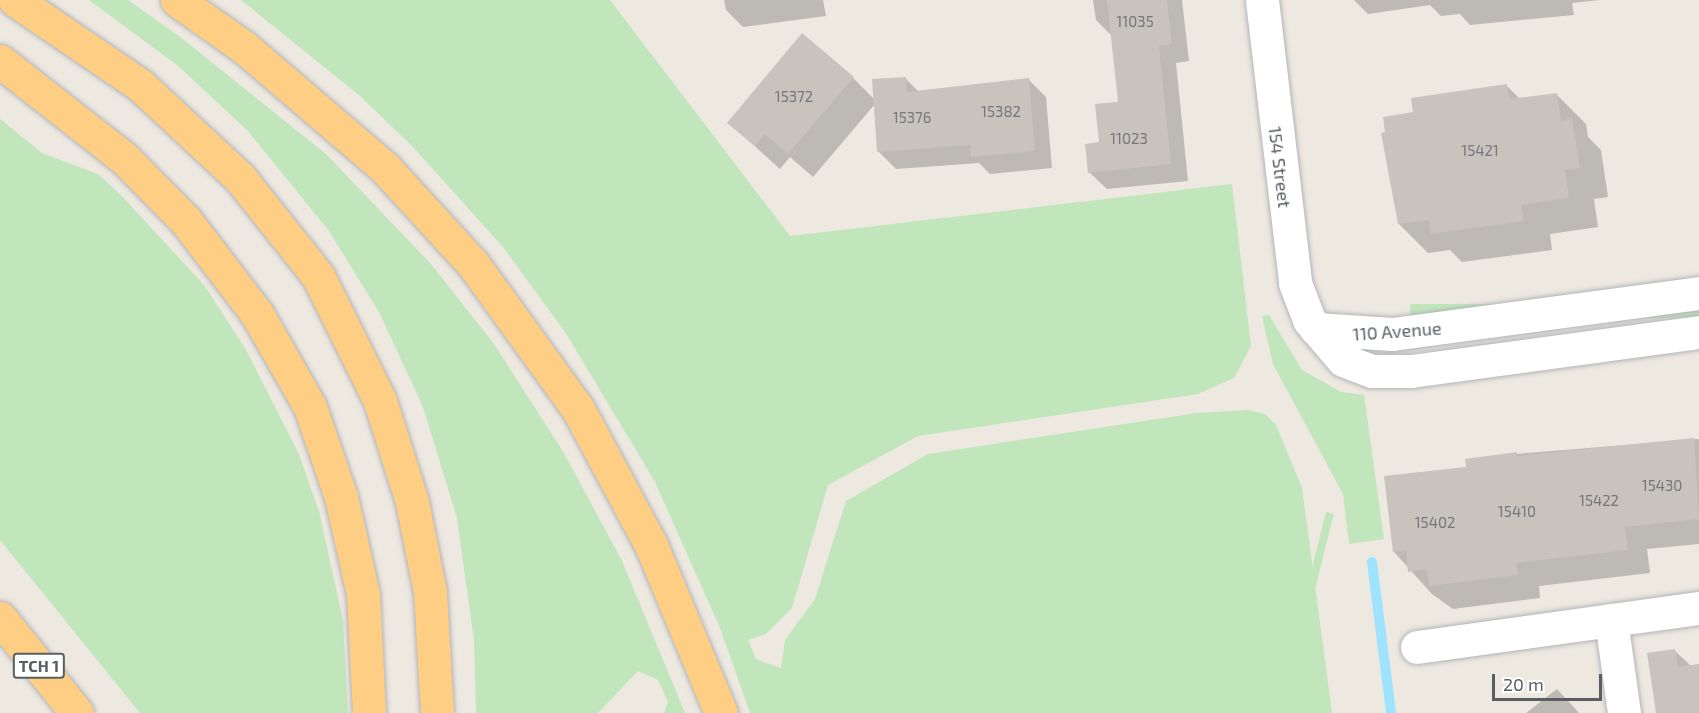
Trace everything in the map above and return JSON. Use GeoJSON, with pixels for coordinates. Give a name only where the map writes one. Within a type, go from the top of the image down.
{"type":"FeatureCollection","features":[{"type":"Feature","properties":{"kind":"highway"},"geometry":{"type":"LineString","coordinates":[[15,0],[140,85],[240,178],[318,276],[380,401],[412,502],[430,592],[437,713]]}},
{"type":"Feature","properties":{"kind":"highway"},"geometry":{"type":"LineString","coordinates":[[177,0],[245,48],[386,169],[473,264],[579,409],[651,545],[721,713]]}},
{"type":"Feature","properties":{"kind":"highway"},"geometry":{"type":"LineString","coordinates":[[0,61],[125,159],[186,221],[257,314],[310,408],[341,497],[363,594],[369,713]]}},
{"type":"Feature","properties":{"kind":"highway","name":"TCH 1"},"geometry":{"type":"LineString","coordinates":[[0,618],[77,713]]}},
{"type":"Feature","properties":{"kind":"street","name":"154 Street"},"geometry":{"type":"LineString","coordinates":[[1262,0],[1294,278],[1316,329]]}},
{"type":"Feature","properties":{"kind":"street","name":"110 Avenue"},"geometry":{"type":"LineString","coordinates":[[1316,329],[1392,334],[1699,292]]}},
{"type":"Feature","properties":{"kind":"street","name":"110 Avenue"},"geometry":{"type":"LineString","coordinates":[[1316,329],[1348,363],[1393,372],[1699,332]]}},
{"type":"Feature","properties":{"kind":"street"},"geometry":{"type":"LineString","coordinates":[[1418,647],[1699,608]]}},
{"type":"Feature","properties":{"kind":"street"},"geometry":{"type":"LineString","coordinates":[[1611,620],[1624,713]]}},
{"type":"Feature","properties":{"kind":"green space"},"geometry":{"type":"Polygon","coordinates":[[[89,0],[128,0],[179,36],[326,154],[431,264],[494,344],[564,453],[622,561],[685,713],[664,713],[668,702],[658,680],[638,671],[598,713],[476,713],[474,641],[457,518],[423,407],[379,312],[329,231],[248,131],[177,65],[89,0]]]}},
{"type":"Feature","properties":{"kind":"green space"},"geometry":{"type":"Polygon","coordinates":[[[241,0],[610,0],[790,236],[1232,184],[1251,346],[1234,378],[1198,394],[918,436],[828,485],[792,608],[766,634],[748,640],[756,659],[781,668],[785,640],[815,599],[846,501],[928,454],[1197,413],[1248,410],[1265,414],[1276,425],[1302,488],[1332,713],[750,713],[720,628],[655,482],[567,335],[503,247],[413,147],[360,96],[241,0]]]}},
{"type":"Feature","properties":{"kind":"green space"},"geometry":{"type":"Polygon","coordinates":[[[0,119],[42,153],[98,174],[120,194],[204,285],[245,348],[298,452],[319,511],[343,620],[348,713],[140,713],[0,540],[0,119]]]}},
{"type":"Feature","properties":{"kind":"green space"},"geometry":{"type":"Polygon","coordinates":[[[1410,304],[1699,304],[1699,318],[1410,318],[1410,304]]]}},
{"type":"Feature","properties":{"kind":"green space"},"geometry":{"type":"Polygon","coordinates":[[[1269,315],[1302,370],[1341,392],[1364,395],[1384,539],[1349,544],[1343,494],[1273,364],[1262,316],[1269,315]]]}},
{"type":"Feature","properties":{"kind":"green space"},"geometry":{"type":"Polygon","coordinates":[[[1326,512],[1334,514],[1288,699],[1280,697],[1326,512]]]}},
{"type":"Feature","properties":{"kind":"building"},"geometry":{"type":"Polygon","coordinates":[[[1107,0],[1167,0],[1172,44],[1159,46],[1171,164],[1088,173],[1085,144],[1099,142],[1095,104],[1118,102],[1107,0]]]}},
{"type":"Feature","properties":{"kind":"building"},"geometry":{"type":"Polygon","coordinates":[[[802,33],[854,77],[788,154],[765,134],[755,146],[727,123],[802,33]]]}},
{"type":"Feature","properties":{"kind":"building"},"geometry":{"type":"Polygon","coordinates":[[[906,77],[907,92],[1029,78],[1035,151],[971,157],[970,145],[877,152],[872,79],[906,77]]]}},
{"type":"Feature","properties":{"kind":"building"},"geometry":{"type":"Polygon","coordinates":[[[1507,84],[1509,99],[1557,93],[1561,121],[1572,119],[1580,168],[1565,170],[1569,198],[1521,205],[1524,221],[1431,234],[1429,220],[1398,224],[1381,133],[1385,132],[1383,117],[1413,112],[1411,98],[1507,84]]]}},
{"type":"Feature","properties":{"kind":"building"},"geometry":{"type":"Polygon","coordinates":[[[1694,438],[1699,519],[1625,527],[1628,550],[1516,563],[1518,575],[1429,586],[1427,569],[1408,572],[1406,551],[1393,552],[1384,476],[1466,467],[1465,459],[1517,452],[1517,456],[1694,438]]]}},
{"type":"Feature","properties":{"kind":"building"},"geometry":{"type":"Polygon","coordinates":[[[1675,649],[1678,667],[1699,664],[1699,713],[1656,713],[1647,653],[1675,649]]]}},
{"type":"Feature","properties":{"kind":"waterway"},"geometry":{"type":"LineString","coordinates":[[1372,562],[1391,713]]}}]}
